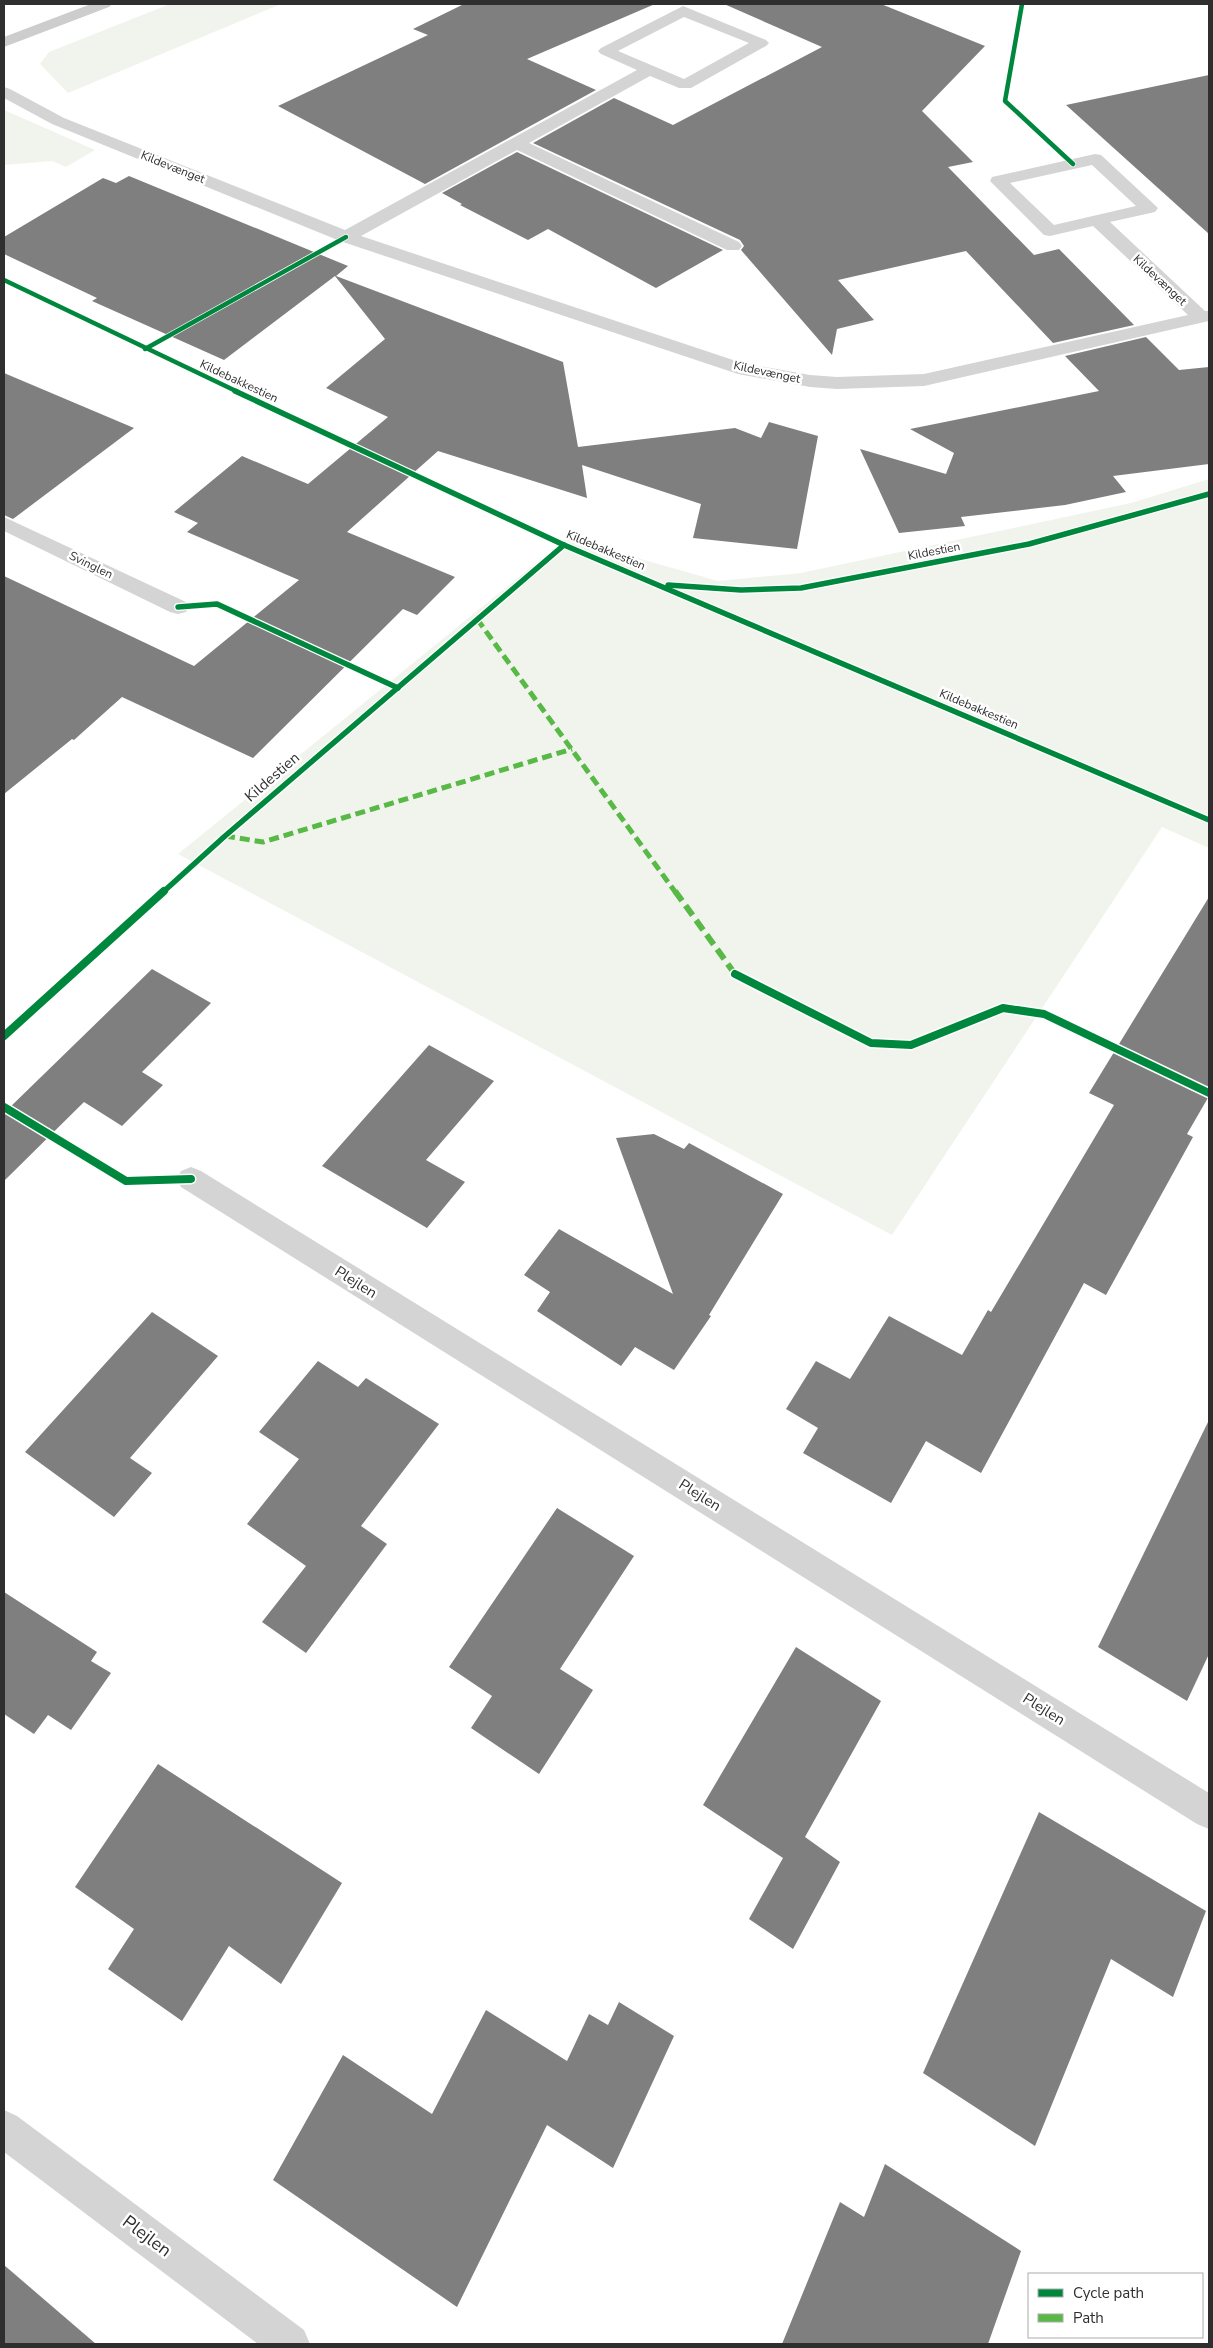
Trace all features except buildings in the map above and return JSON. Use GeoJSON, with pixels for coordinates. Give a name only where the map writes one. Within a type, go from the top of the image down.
{"type":"FeatureCollection","features":[{"type":"Feature","properties":{"kind":"street"},"geometry":{"type":"LineString","coordinates":[[4,42],[104,4]]}},
{"type":"Feature","properties":{"kind":"street"},"geometry":{"type":"LineString","coordinates":[[682,11],[761,43],[685,85],[649,70],[606,51],[682,11]]}},
{"type":"Feature","properties":{"kind":"street"},"geometry":{"type":"LineString","coordinates":[[346,237],[649,70]]}},
{"type":"Feature","properties":{"kind":"street","name":"Kildevænget"},"geometry":{"type":"LineString","coordinates":[[4,92],[58,121],[346,237],[738,368],[810,382],[924,380],[1205,317]]}},
{"type":"Feature","properties":{"kind":"street"},"geometry":{"type":"LineString","coordinates":[[516,143],[733,246]]}},
{"type":"Feature","properties":{"kind":"street"},"geometry":{"type":"LineString","coordinates":[[1095,159],[1150,208],[1097,220],[1050,231],[998,181],[1095,159]]}},
{"type":"Feature","properties":{"kind":"street","name":"Kildevænget"},"geometry":{"type":"LineString","coordinates":[[1097,220],[1205,317]]}},
{"type":"Feature","properties":{"kind":"street","name":"Svinglen"},"geometry":{"type":"LineString","coordinates":[[4,523],[178,608]]}},
{"type":"Feature","properties":{"kind":"street","name":"Plejlen"},"geometry":{"type":"LineString","coordinates":[[191,1179],[1209,1812]]}},
{"type":"Feature","properties":{"kind":"street","name":"Plejlen"},"geometry":{"type":"LineString","coordinates":[[4,2128],[290,2344]]}},
{"type":"Feature","properties":{"kind":"shaded area"},"geometry":{"type":"Polygon","coordinates":[[[170,4],[281,4],[68,93],[40,64],[49,52],[170,4]]]}},
{"type":"Feature","properties":{"kind":"shaded area"},"geometry":{"type":"Polygon","coordinates":[[[4,110],[95,150],[66,167],[52,161],[4,165],[4,110]]]}},
{"type":"Feature","properties":{"kind":"shaded area"},"geometry":{"type":"Polygon","coordinates":[[[1209,479],[1209,848],[1162,827],[892,1235],[178,854],[567,538],[718,581],[801,573],[1131,503],[1209,479]]]}},
{"type":"Feature","properties":{"kind":"marked path"},"geometry":{"type":"LineString","coordinates":[[477,619],[735,974]]}},
{"type":"Feature","properties":{"kind":"marked path"},"geometry":{"type":"LineString","coordinates":[[225,836],[263,842],[572,749]]}},
{"type":"Feature","properties":{"kind":"cycle path"},"geometry":{"type":"LineString","coordinates":[[1022,4],[1005,101],[1073,164]]}},
{"type":"Feature","properties":{"kind":"cycle path"},"geometry":{"type":"LineString","coordinates":[[145,349],[346,237]]}},
{"type":"Feature","properties":{"kind":"cycle path","name":"Kildebakkestien"},"geometry":{"type":"LineString","coordinates":[[4,280],[145,349],[564,545],[1209,820]]}},
{"type":"Feature","properties":{"kind":"cycle path","name":"Kildestien"},"geometry":{"type":"LineString","coordinates":[[668,585],[741,590],[801,588],[1029,544],[1209,494]]}},
{"type":"Feature","properties":{"kind":"cycle path","name":"Kildebakkestien"},"geometry":{"type":"LineString","coordinates":[[4,1036],[225,836],[564,545]]}},
{"type":"Feature","properties":{"kind":"cycle path"},"geometry":{"type":"LineString","coordinates":[[178,607],[217,604],[398,688]]}},
{"type":"Feature","properties":{"kind":"cycle path"},"geometry":{"type":"LineString","coordinates":[[735,974],[871,1043],[911,1045],[1003,1008],[1044,1014],[1209,1093]]}},
{"type":"Feature","properties":{"kind":"cycle path"},"geometry":{"type":"LineString","coordinates":[[4,1107],[126,1181],[191,1179]]}}]}
